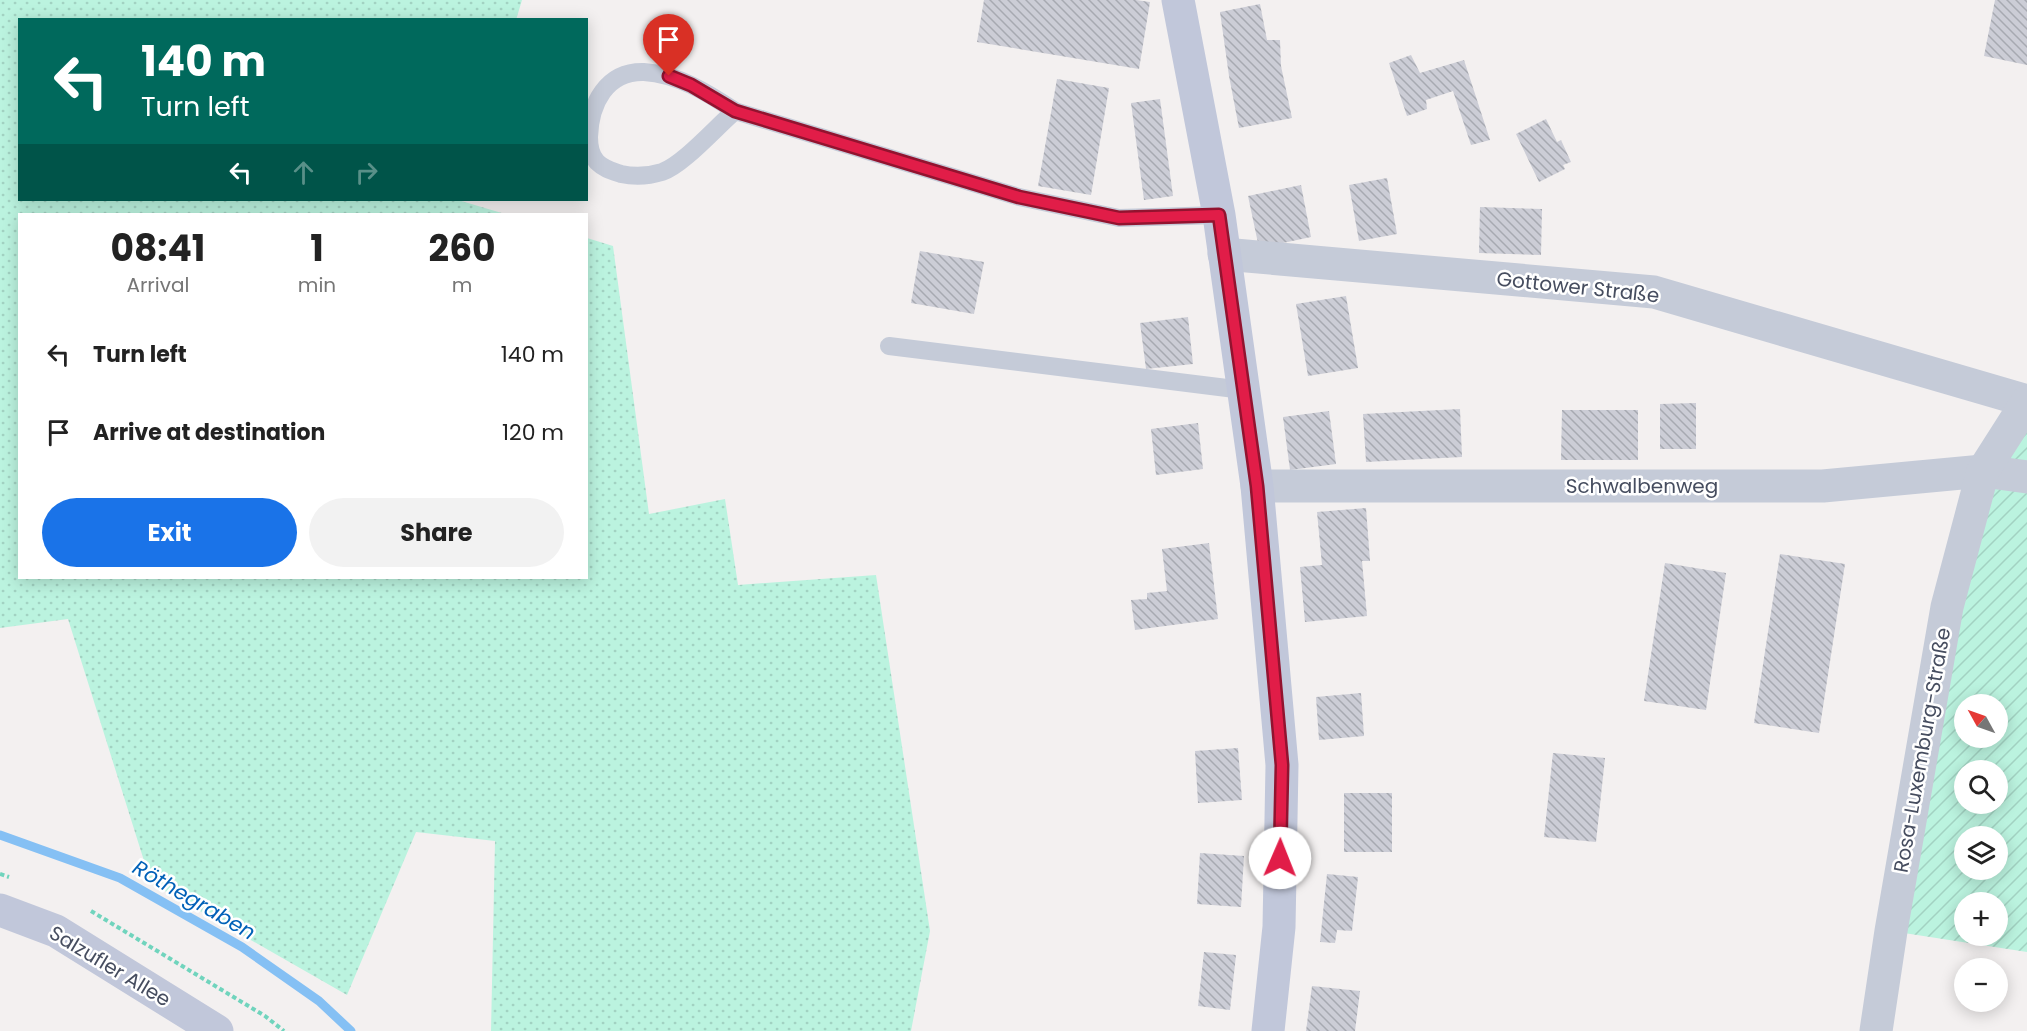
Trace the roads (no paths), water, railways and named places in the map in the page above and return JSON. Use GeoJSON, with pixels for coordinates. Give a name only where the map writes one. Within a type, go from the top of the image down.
{"type":"FeatureCollection","features":[{"type":"Feature","properties":{"kind":"street"},"geometry":{"type":"LineString","coordinates":[[1178,0],[1219,215],[1257,486],[1282,765],[1279,927],[1268,1031]]}},
{"type":"Feature","properties":{"kind":"street","name":"Gottower Straße"},"geometry":{"type":"LineString","coordinates":[[1224,254],[1654,292],[2027,401],[1983,471]]}},
{"type":"Feature","properties":{"kind":"street","name":"Schwalbenweg"},"geometry":{"type":"LineString","coordinates":[[1257,486],[1824,486],[1983,471],[2027,477]]}},
{"type":"Feature","properties":{"kind":"street","name":"Rosa-Luxemburg-Straße"},"geometry":{"type":"LineString","coordinates":[[1876,1031],[1947,608],[1983,471]]}},
{"type":"Feature","properties":{"kind":"street","name":"Salzufler Allee"},"geometry":{"type":"LineString","coordinates":[[0,910],[56,931],[217,1031]]}},
{"type":"Feature","properties":{"kind":"lane"},"geometry":{"type":"LineString","coordinates":[[735,111],[685,157],[663,171],[633,177],[608,170],[596,162],[589,148],[590,121],[597,98],[613,81],[629,74],[644,72],[669,76],[691,85],[735,111],[1019,197],[1119,218],[1219,215]]}},
{"type":"Feature","properties":{"kind":"lane"},"geometry":{"type":"LineString","coordinates":[[889,346],[1243,390]]}},
{"type":"Feature","properties":{"kind":"waterway","name":"Röthegraben"},"geometry":{"type":"LineString","coordinates":[[0,835],[120,878],[242,947],[319,1001],[351,1031]]}}]}
